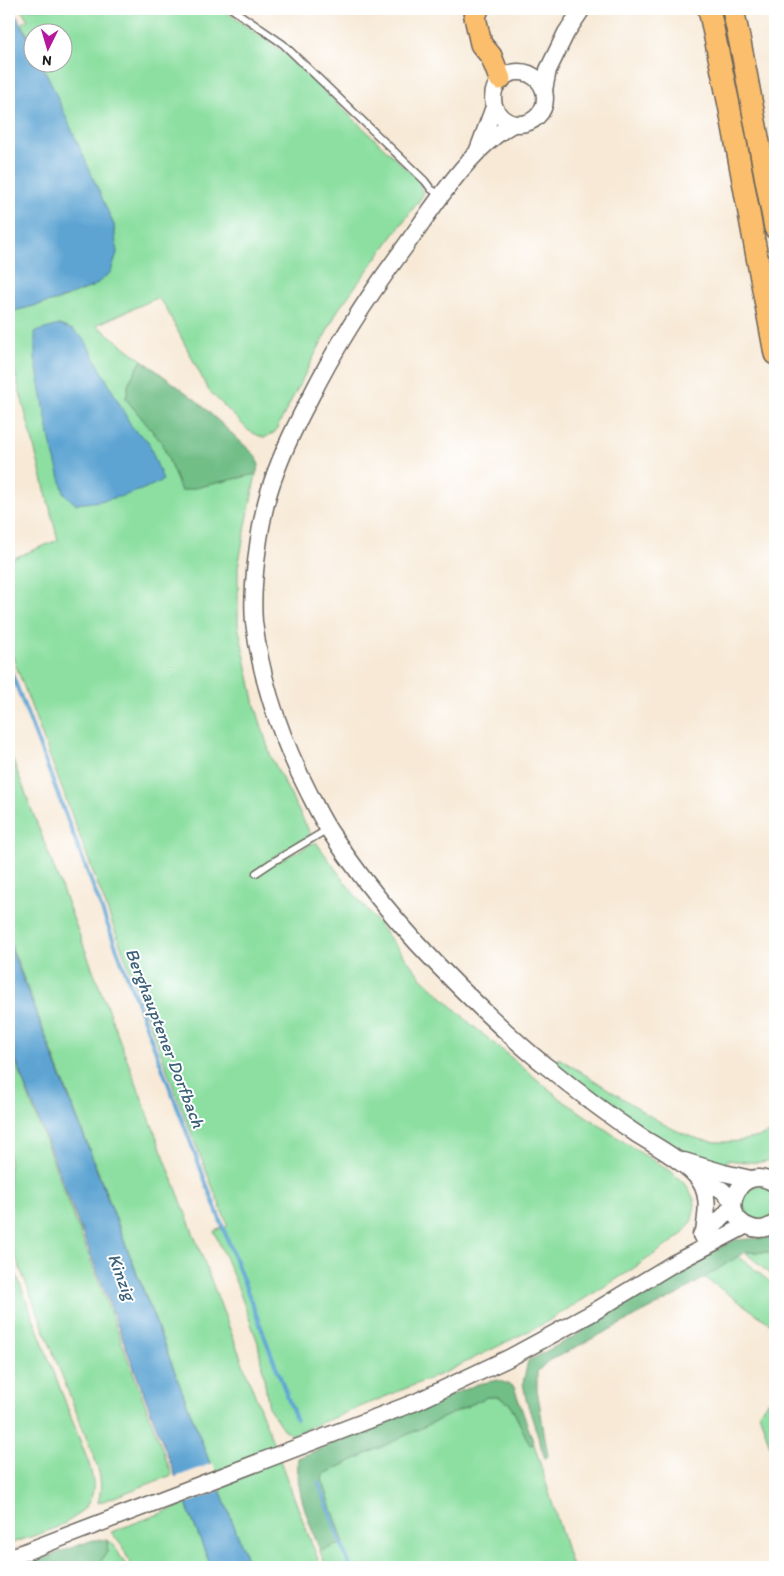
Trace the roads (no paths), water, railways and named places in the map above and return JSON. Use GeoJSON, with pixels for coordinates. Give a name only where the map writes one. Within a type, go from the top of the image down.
{"type":"FeatureCollection","features":[{"type":"Feature","properties":{"kind":"highway"},"geometry":{"type":"LineString","coordinates":[[478,9],[474,17],[481,44],[491,56],[500,79]]}},
{"type":"Feature","properties":{"kind":"highway"},"geometry":{"type":"LineString","coordinates":[[710,9],[775,354]]}},
{"type":"Feature","properties":{"kind":"highway"},"geometry":{"type":"LineString","coordinates":[[733,9],[744,57],[775,228]]}},
{"type":"Feature","properties":{"kind":"street"},"geometry":{"type":"LineString","coordinates":[[544,90],[536,78],[522,72],[514,72],[500,79],[493,92],[494,107],[498,115],[513,124],[522,124],[538,116],[543,108],[545,99],[544,90],[548,70],[566,33],[582,9]]}},
{"type":"Feature","properties":{"kind":"street"},"geometry":{"type":"LineString","coordinates":[[522,72],[535,66],[566,33]]}},
{"type":"Feature","properties":{"kind":"street"},"geometry":{"type":"LineString","coordinates":[[475,156],[494,107]]}},
{"type":"Feature","properties":{"kind":"street"},"geometry":{"type":"LineString","coordinates":[[513,124],[499,132],[475,156],[442,196],[385,274],[332,355],[297,422],[268,495],[260,536],[255,583],[254,620],[262,663],[282,737],[328,829],[362,878],[417,945],[453,982],[547,1067],[637,1134],[673,1157],[697,1176],[722,1190],[733,1204],[736,1214],[745,1226],[758,1229],[774,1226]]}},
{"type":"Feature","properties":{"kind":"street"},"geometry":{"type":"LineString","coordinates":[[673,1157],[710,1169],[751,1179],[773,1179]]}},
{"type":"Feature","properties":{"kind":"street"},"geometry":{"type":"LineString","coordinates":[[697,1176],[706,1196],[707,1206],[704,1232]]}},
{"type":"Feature","properties":{"kind":"street"},"geometry":{"type":"LineString","coordinates":[[671,1265],[704,1232],[723,1217],[732,1206],[739,1187],[751,1179]]}},
{"type":"Feature","properties":{"kind":"street"},"geometry":{"type":"LineString","coordinates":[[9,1558],[416,1402],[509,1358],[592,1313],[671,1265],[745,1226]]}},
{"type":"Feature","properties":{"kind":"lane"},"geometry":{"type":"LineString","coordinates":[[232,9],[283,44],[425,181],[431,189],[442,196]]}},
{"type":"Feature","properties":{"kind":"lane"},"geometry":{"type":"LineString","coordinates":[[256,873],[271,862],[328,829]]}},
{"type":"Feature","properties":{"kind":"water"},"geometry":{"type":"Polygon","coordinates":[[[9,9],[13,9],[22,26],[22,72],[46,72],[114,225],[117,253],[111,272],[94,286],[58,300],[10,312],[9,9]]]}},
{"type":"Feature","properties":{"kind":"water"},"geometry":{"type":"Polygon","coordinates":[[[59,325],[73,330],[85,340],[133,429],[148,441],[163,480],[131,493],[87,503],[75,504],[64,493],[51,445],[35,358],[35,332],[59,325]]]}},
{"type":"Feature","properties":{"kind":"water","name":"Kinzig"},"geometry":{"type":"Polygon","coordinates":[[[9,943],[250,1567],[211,1567],[186,1504],[9,1042],[9,943]]]}},
{"type":"Feature","properties":{"kind":"waterway","name":"Berghauptener Dorfbach"},"geometry":{"type":"LineString","coordinates":[[9,666],[296,1419]]}},
{"type":"Feature","properties":{"kind":"waterway","name":"Berghauptener Dorfbach"},"geometry":{"type":"LineString","coordinates":[[319,1483],[350,1567]]}}]}
